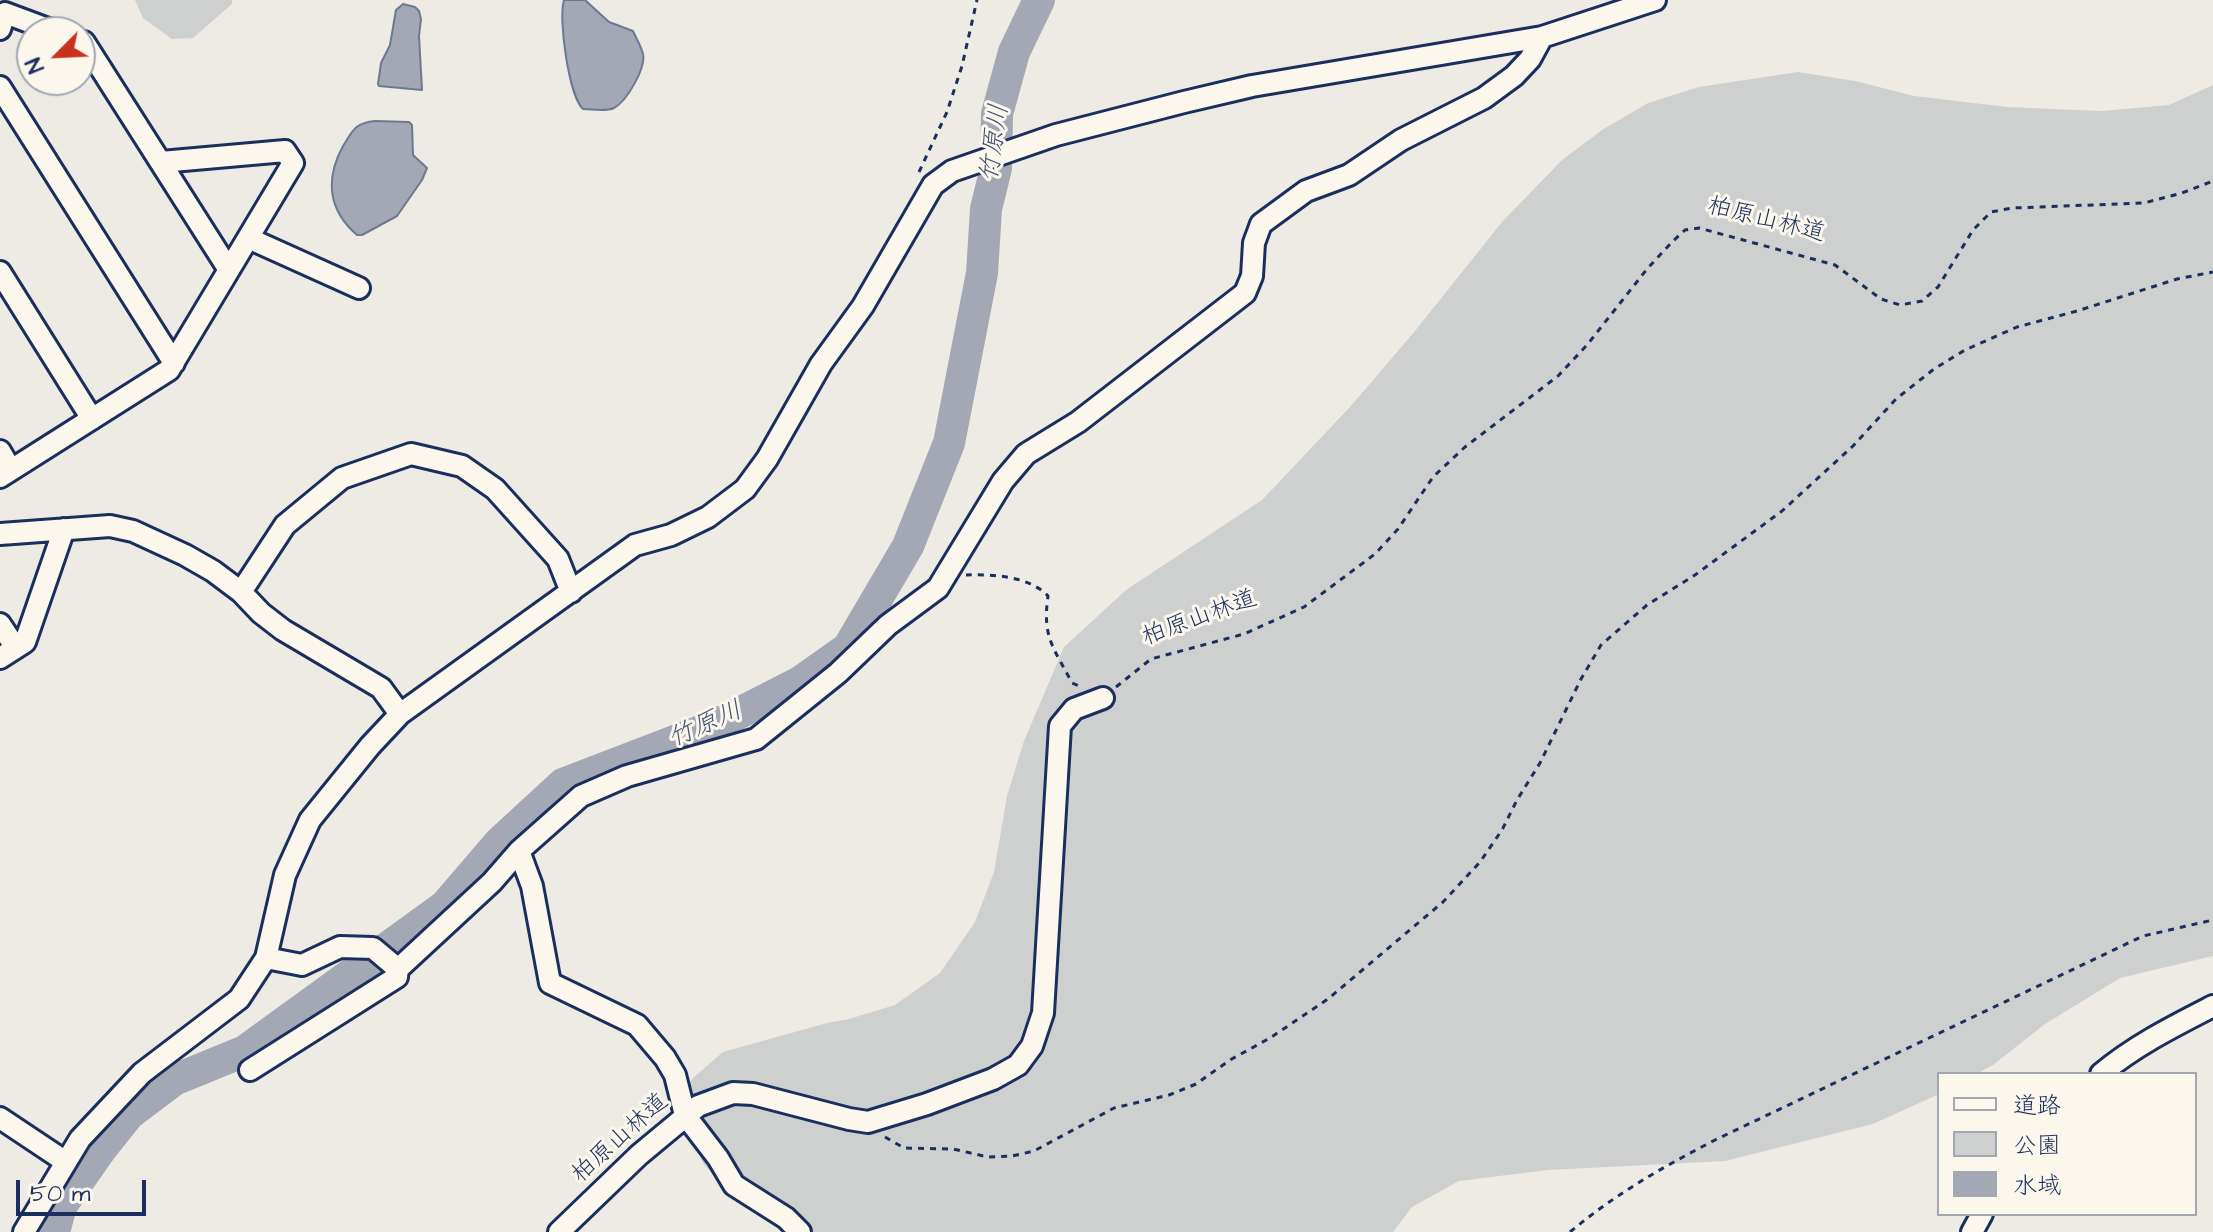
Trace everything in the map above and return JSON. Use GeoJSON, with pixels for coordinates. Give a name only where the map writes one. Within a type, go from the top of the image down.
{"type":"FeatureCollection","features":[{"type":"Feature","properties":{"kind":"street"},"geometry":{"type":"LineString","coordinates":[[24,1232],[80,1139],[142,1073],[239,999],[266,958],[285,875],[310,820],[400,714],[635,545],[671,535],[708,517],[745,489],[767,459],[821,364],[863,306],[933,185],[952,171],[1056,135],[1252,86],[1542,37],[1655,0]]}},
{"type":"Feature","properties":{"kind":"street"},"geometry":{"type":"LineString","coordinates":[[250,1070],[397,977],[397,968],[581,796],[627,776],[756,739],[838,673],[888,625],[938,588],[1003,481],[1026,454],[1078,422],[1245,293],[1252,276],[1254,243],[1261,224],[1306,191],[1349,175],[1401,140],[1484,98],[1514,76],[1530,59],[1542,37]]}},
{"type":"Feature","properties":{"kind":"street"},"geometry":{"type":"LineString","coordinates":[[96,61],[229,270]]}},
{"type":"Feature","properties":{"kind":"street"},"geometry":{"type":"LineString","coordinates":[[0,87],[174,363]]}},
{"type":"Feature","properties":{"kind":"street"},"geometry":{"type":"LineString","coordinates":[[0,451],[6,473],[169,370],[293,163],[285,151],[161,162]]}},
{"type":"Feature","properties":{"kind":"street"},"geometry":{"type":"LineString","coordinates":[[248,238],[359,288]]}},
{"type":"Feature","properties":{"kind":"street"},"geometry":{"type":"LineString","coordinates":[[0,272],[92,419]]}},
{"type":"Feature","properties":{"kind":"street"},"geometry":{"type":"LineString","coordinates":[[241,592],[285,525],[342,478],[411,454],[462,466],[495,489],[558,559],[571,592]]}},
{"type":"Feature","properties":{"kind":"street"},"geometry":{"type":"LineString","coordinates":[[0,534],[110,526],[133,531],[213,571],[283,630],[381,688],[400,714]]}},
{"type":"Feature","properties":{"kind":"street"},"geometry":{"type":"LineString","coordinates":[[0,624],[8,653],[25,642],[64,529]]}},
{"type":"Feature","properties":{"kind":"street","name":"柏原山林道"},"geometry":{"type":"LineString","coordinates":[[559,1232],[685,1115],[713,1099],[733,1093],[753,1094],[868,1122],[993,1079],[1018,1065],[1032,1046],[1043,1013],[1060,726],[1074,709],[1103,698]]}},
{"type":"Feature","properties":{"kind":"street"},"geometry":{"type":"LineString","coordinates":[[519,851],[532,886],[550,983],[637,1025],[665,1058],[675,1075],[685,1115],[734,1185],[786,1218],[800,1232]]}},
{"type":"Feature","properties":{"kind":"street"},"geometry":{"type":"LineString","coordinates":[[266,958],[302,965],[340,947],[373,948],[397,968]]}},
{"type":"Feature","properties":{"kind":"street"},"geometry":{"type":"LineString","coordinates":[[2103,1072],[2159,1034],[2213,1006]]}},
{"type":"Feature","properties":{"kind":"street"},"geometry":{"type":"LineString","coordinates":[[0,1118],[66,1162]]}},
{"type":"Feature","properties":{"kind":"path"},"geometry":{"type":"LineString","coordinates":[[924,200],[919,170],[947,112],[962,66],[977,0]]}},
{"type":"Feature","properties":{"kind":"path","name":"柏原山林道"},"geometry":{"type":"LineString","coordinates":[[1103,698],[1151,659],[1244,634],[1304,607],[1375,554],[1398,529],[1433,477],[1465,447],[1558,376],[1587,345],[1647,269],[1685,230],[1699,228],[1835,265],[1881,299],[1900,305],[1922,301],[1938,287],[1973,230],[1991,212],[2012,208],[2144,203],[2213,181]]}},
{"type":"Feature","properties":{"kind":"path"},"geometry":{"type":"LineString","coordinates":[[868,1122],[881,1135],[904,1148],[953,1149],[988,1157],[1012,1156],[1052,1143],[1114,1108],[1169,1095],[1196,1084],[1230,1060],[1270,1038],[1328,999],[1443,902],[1480,862],[1540,763],[1601,645],[1647,605],[1695,575],[1782,511],[1853,446],[1896,399],[1934,369],[1965,350],[2017,327],[2177,279],[2213,272]]}},
{"type":"Feature","properties":{"kind":"path"},"geometry":{"type":"LineString","coordinates":[[944,575],[989,574],[1041,589],[1048,596],[1045,618],[1048,637],[1072,683],[1103,698]]}},
{"type":"Feature","properties":{"kind":"path"},"geometry":{"type":"LineString","coordinates":[[1570,1232],[1599,1208],[1652,1173],[1715,1140],[2143,936],[2213,920]]}},
{"type":"Feature","properties":{"kind":"green space"},"geometry":{"type":"Polygon","coordinates":[[[135,0],[232,0],[232,4],[193,38],[172,39],[143,18],[135,0]]]}},
{"type":"Feature","properties":{"kind":"green space"},"geometry":{"type":"Polygon","coordinates":[[[1798,72],[1855,81],[1914,96],[2007,107],[2102,111],[2169,105],[2213,85],[2213,956],[2120,978],[2045,1024],[1980,1072],[1937,1072],[1937,1095],[1873,1124],[1725,1161],[1548,1170],[1459,1181],[1412,1207],[1393,1232],[799,1232],[724,1187],[702,1162],[683,1094],[693,1078],[723,1052],[895,1005],[940,973],[975,922],[994,872],[1007,796],[1024,741],[1064,647],[1126,590],[1262,500],[1350,407],[1502,222],[1562,160],[1602,130],[1648,103],[1699,87],[1798,72]]]}},
{"type":"Feature","properties":{"kind":"water"},"geometry":{"type":"Polygon","coordinates":[[[564,0],[585,0],[609,22],[633,31],[640,45],[643,60],[639,75],[624,99],[614,108],[583,109],[578,101],[566,57],[562,23],[564,0]]]}},
{"type":"Feature","properties":{"kind":"water"},"geometry":{"type":"Polygon","coordinates":[[[403,4],[415,7],[421,19],[422,90],[378,84],[381,63],[390,45],[396,10],[403,4]]]}},
{"type":"Feature","properties":{"kind":"water"},"geometry":{"type":"Polygon","coordinates":[[[375,121],[409,122],[412,125],[413,155],[427,168],[397,216],[357,235],[335,205],[332,182],[337,158],[352,132],[363,124],[375,121]]]}},
{"type":"Feature","properties":{"kind":"waterway","name":"竹原川"},"geometry":{"type":"LineString","coordinates":[[54,1232],[61,1206],[129,1114],[174,1080],[245,1051],[445,906],[500,842],[563,784],[714,726],[800,682],[848,648],[908,546],[949,443],[982,273],[986,209],[996,168],[997,114],[1014,52],[1039,0]]}}]}
